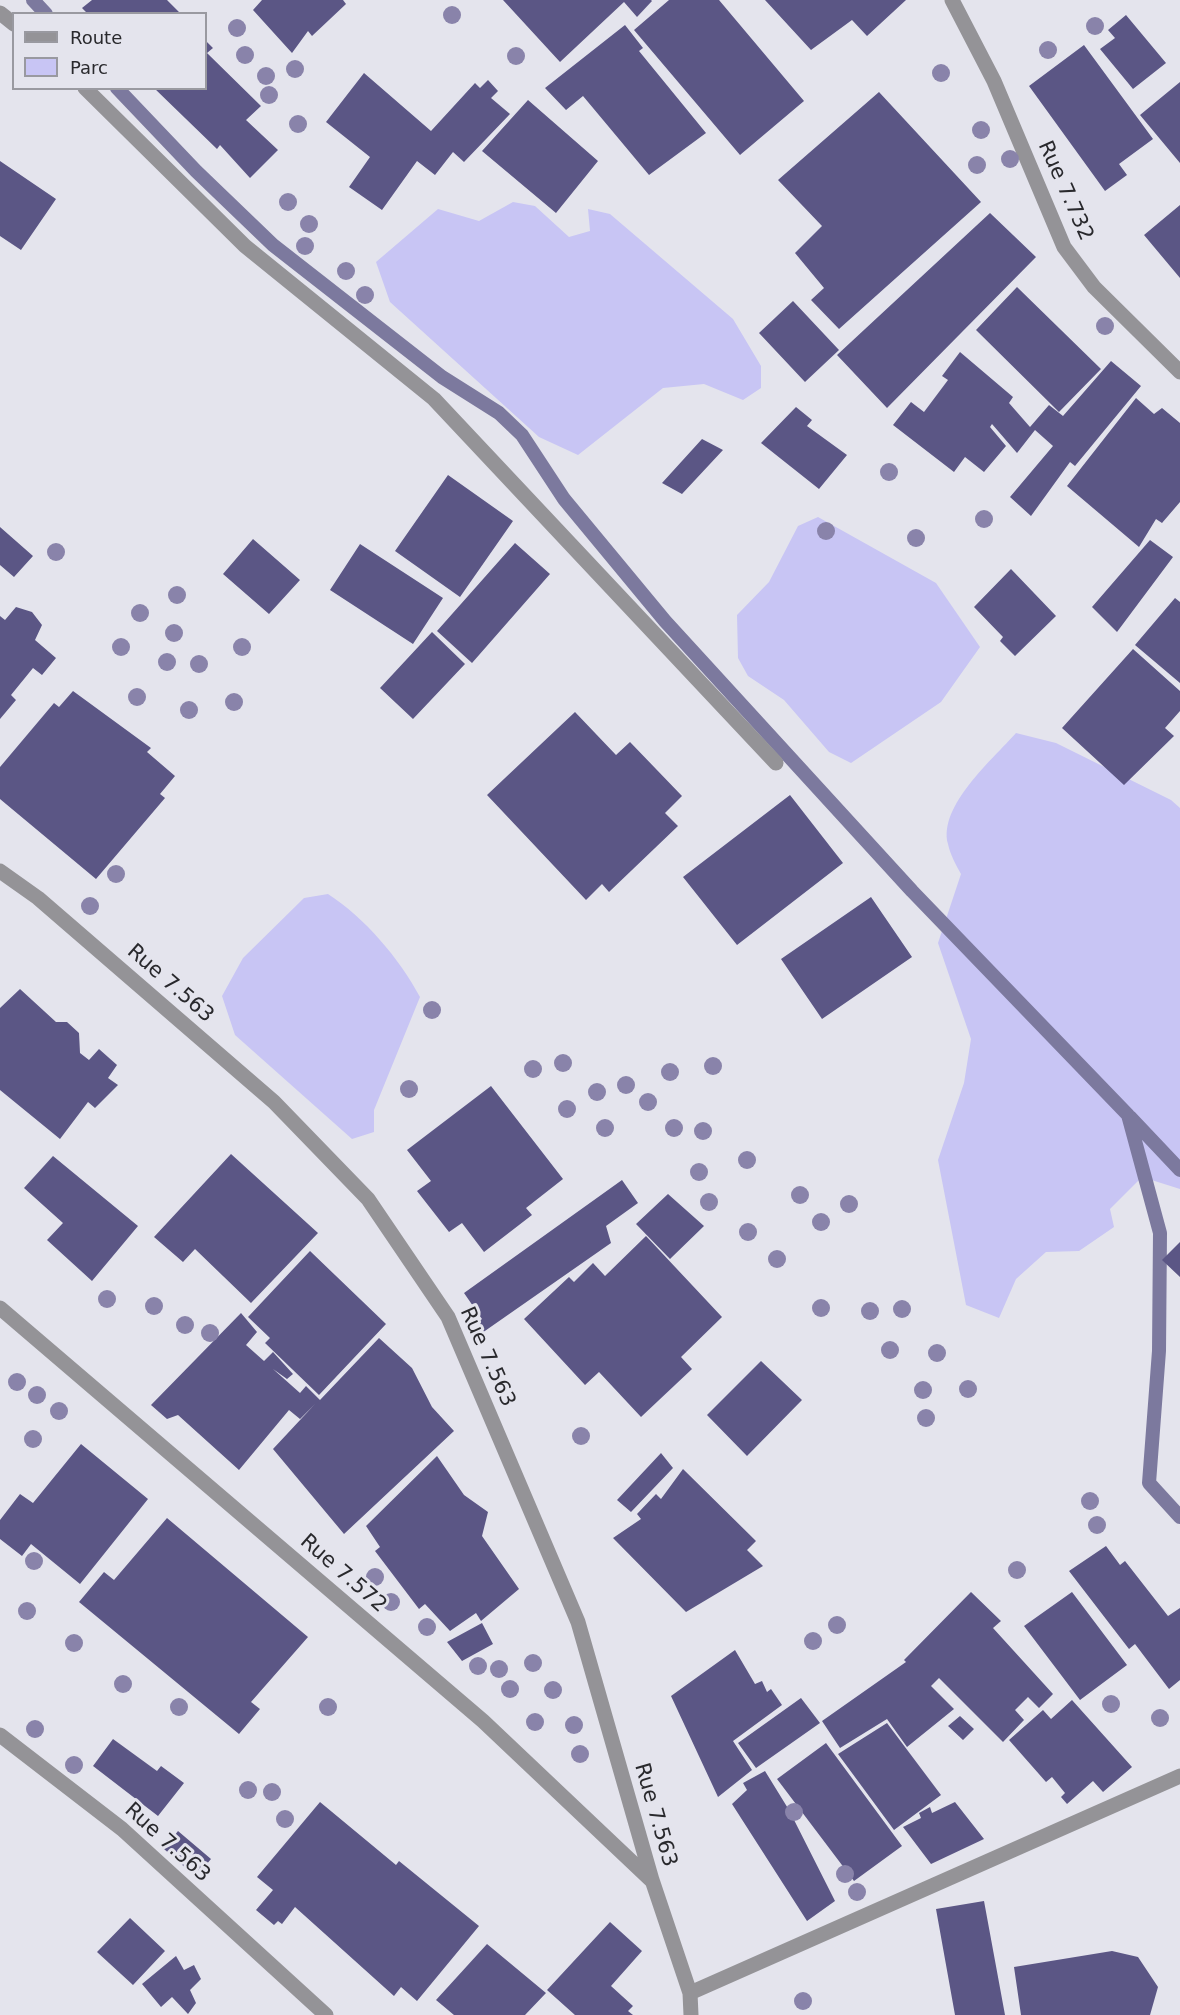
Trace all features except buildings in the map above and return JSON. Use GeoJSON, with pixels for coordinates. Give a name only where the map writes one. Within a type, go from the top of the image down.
{"type":"FeatureCollection","features":[{"type":"Feature","properties":{"kind":"street","name":"Rue 7.732"},"geometry":{"type":"LineString","coordinates":[[952,0],[994,81],[1065,247],[1094,287],[1180,372]]}},
{"type":"Feature","properties":{"kind":"street"},"geometry":{"type":"LineString","coordinates":[[0,13],[12,22]]}},
{"type":"Feature","properties":{"kind":"street"},"geometry":{"type":"LineString","coordinates":[[87,90],[245,246],[434,399],[776,763]]}},
{"type":"Feature","properties":{"kind":"street","name":"Rue 7.563"},"geometry":{"type":"LineString","coordinates":[[0,871],[38,898],[274,1102],[368,1199],[448,1317],[578,1622],[652,1880],[690,1993],[691,2015]]}},
{"type":"Feature","properties":{"kind":"street","name":"Rue 7.572"},"geometry":{"type":"LineString","coordinates":[[0,1308],[483,1721],[652,1880]]}},
{"type":"Feature","properties":{"kind":"street","name":"Rue 7.563"},"geometry":{"type":"LineString","coordinates":[[0,1735],[122,1829],[326,2015]]}},
{"type":"Feature","properties":{"kind":"street"},"geometry":{"type":"LineString","coordinates":[[690,1993],[1180,1776]]}},
{"type":"Feature","properties":{"kind":"green space"},"geometry":{"type":"Polygon","coordinates":[[[513,202],[535,206],[569,237],[590,231],[588,209],[610,214],[733,319],[761,366],[761,388],[743,400],[704,384],[663,388],[578,455],[539,437],[390,302],[376,262],[438,209],[479,221],[513,202]]]}},
{"type":"Feature","properties":{"kind":"green space"},"geometry":{"type":"Polygon","coordinates":[[[818,517],[936,583],[980,647],[941,702],[851,763],[829,752],[784,700],[748,676],[738,658],[737,615],[769,582],[798,526],[818,517]]]}},
{"type":"Feature","properties":{"kind":"green space"},"geometry":{"type":"Polygon","coordinates":[[[1016,733],[1056,743],[1171,800],[1180,808],[1180,1189],[1142,1177],[1110,1209],[1114,1227],[1079,1251],[1046,1252],[1016,1279],[999,1318],[966,1305],[938,1160],[964,1083],[971,1039],[938,943],[961,874],[948,844],[947,829],[951,814],[970,784],[1016,733]]]}},
{"type":"Feature","properties":{"kind":"green space"},"geometry":{"type":"Polygon","coordinates":[[[328,894],[355,915],[380,940],[412,982],[420,997],[374,1110],[374,1132],[352,1139],[235,1035],[222,996],[243,958],[304,898],[328,894]]]}},
{"type":"Feature","properties":{"kind":"waterway"},"geometry":{"type":"LineString","coordinates":[[33,0],[44,12]]}},
{"type":"Feature","properties":{"kind":"waterway"},"geometry":{"type":"LineString","coordinates":[[119,90],[196,171],[273,245],[442,377],[499,413],[522,435],[564,499],[665,621],[912,891],[1128,1115],[1160,1233],[1159,1351],[1149,1483],[1180,1517]]}},
{"type":"Feature","properties":{"kind":"waterway"},"geometry":{"type":"LineString","coordinates":[[1130,1117],[1180,1170]]}}]}
